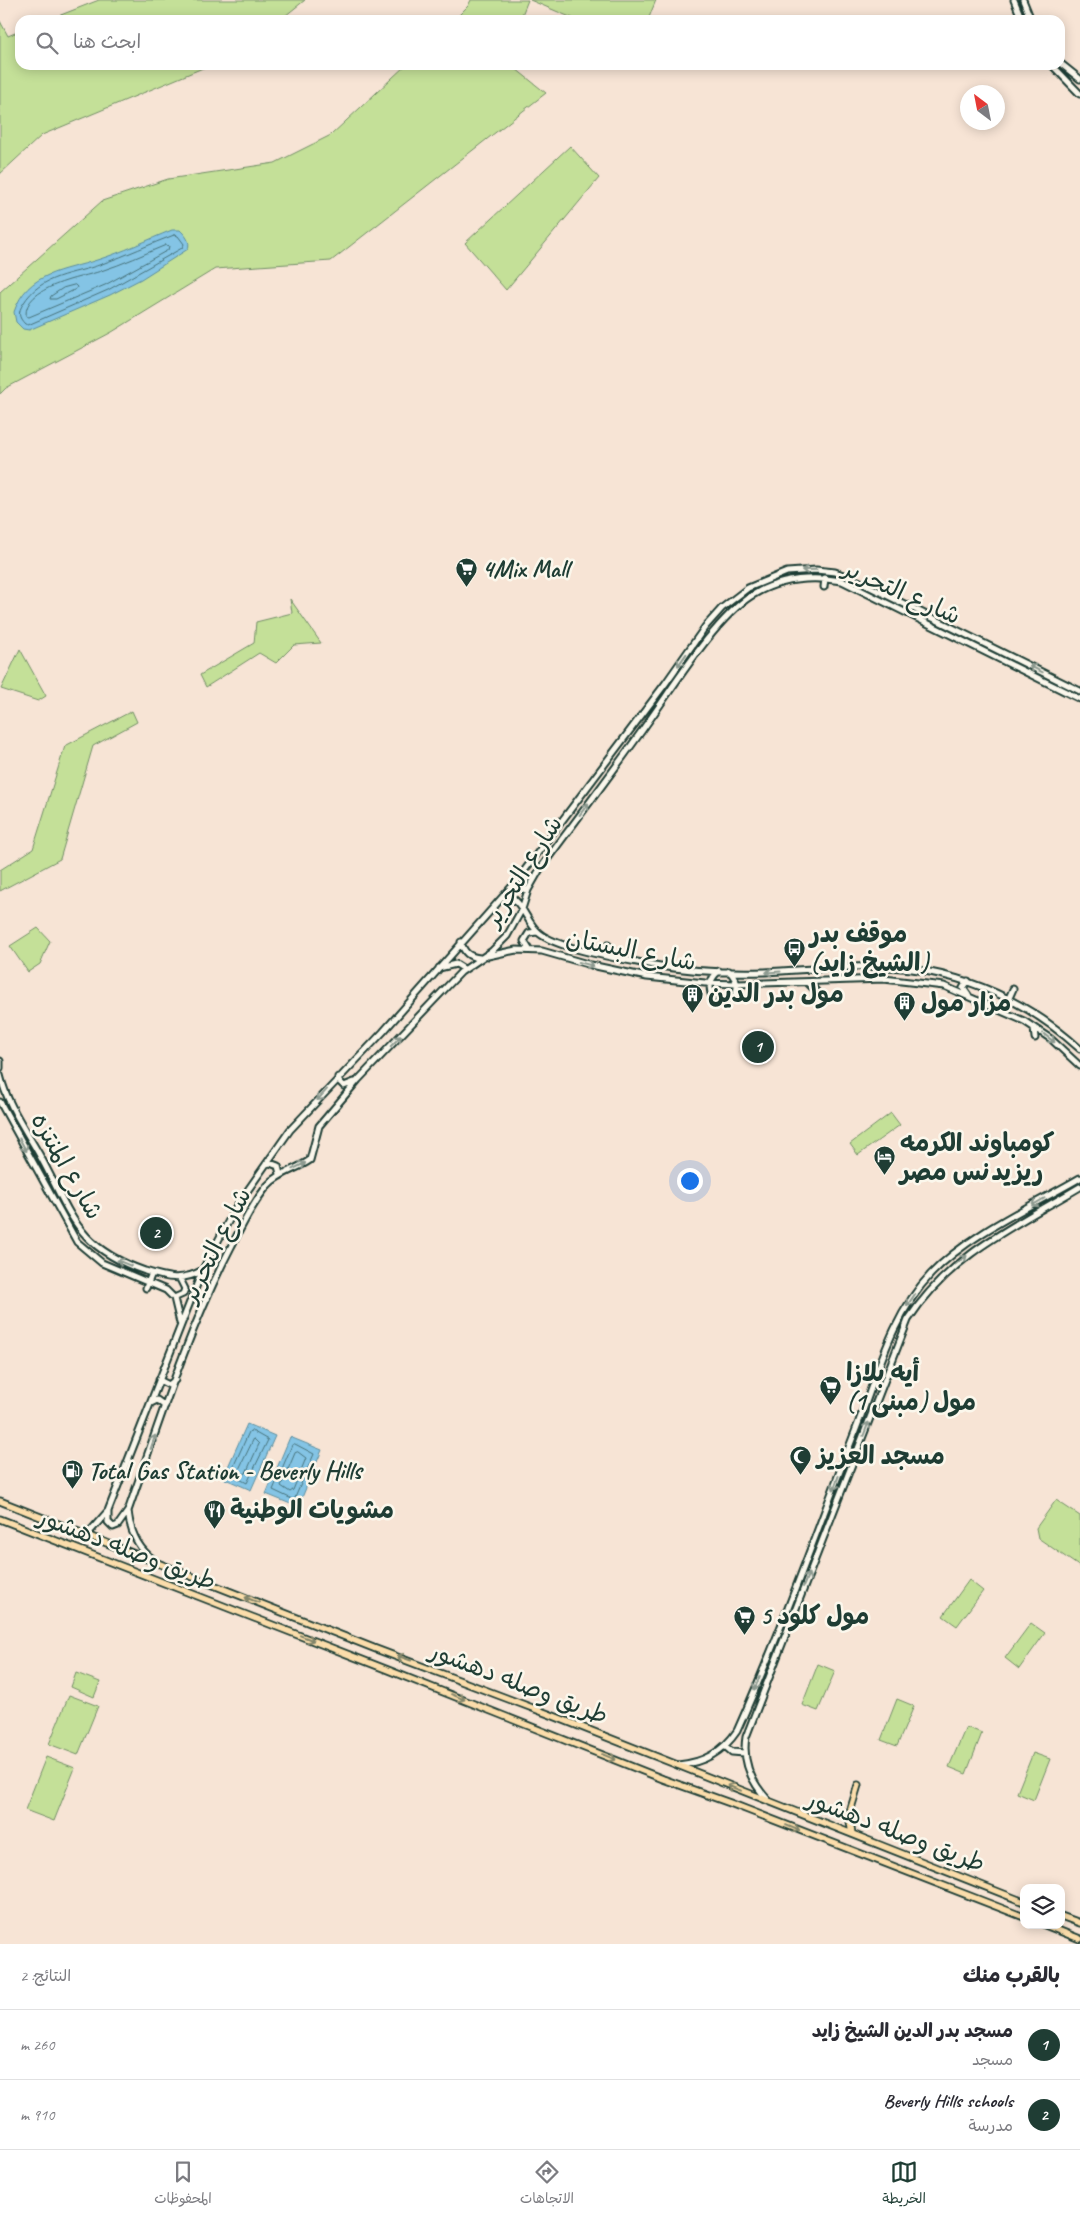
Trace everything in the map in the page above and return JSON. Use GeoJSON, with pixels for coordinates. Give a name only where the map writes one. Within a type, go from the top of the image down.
{"type":"FeatureCollection","features":[{"type":"Feature","properties":{"kind":"main road","name":"طريق وصله دهشور"},"geometry":{"type":"LineString","coordinates":[[0,1501],[551,1715],[1020,1900]]}},
{"type":"Feature","properties":{"kind":"main road","name":"طريق وصله دهشور"},"geometry":{"type":"LineString","coordinates":[[0,1519],[663,1779],[730,1803],[1020,1916]]}},
{"type":"Feature","properties":{"kind":"main road"},"geometry":{"type":"LineString","coordinates":[[852,1834],[849,1815],[858,1785]]}},
{"type":"Feature","properties":{"kind":"main road"},"geometry":{"type":"LineString","coordinates":[[1007,1911],[1013,1906],[1013,1897]]}},
{"type":"Feature","properties":{"kind":"main road"},"geometry":{"type":"LineString","coordinates":[[1065,1918],[1080,1924]]}},
{"type":"Feature","properties":{"kind":"main road"},"geometry":{"type":"LineString","coordinates":[[1055,1929],[1080,1939]]}},
{"type":"Feature","properties":{"kind":"street"},"geometry":{"type":"LineString","coordinates":[[1014,0],[1020,15]]}},
{"type":"Feature","properties":{"kind":"street"},"geometry":{"type":"LineString","coordinates":[[1022,0],[1029,15]]}},
{"type":"Feature","properties":{"kind":"street"},"geometry":{"type":"LineString","coordinates":[[1065,67],[1080,79]]}},
{"type":"Feature","properties":{"kind":"street"},"geometry":{"type":"LineString","coordinates":[[1057,70],[1079,92]]}},
{"type":"Feature","properties":{"kind":"street","name":"شارع التحرير"},"geometry":{"type":"LineString","coordinates":[[86,1536],[108,1511],[203,1269],[233,1212],[290,1130],[338,1077],[383,1032],[515,883],[599,767],[624,739],[711,615],[739,594],[769,578],[787,572],[806,570],[845,575],[1080,690]]}},
{"type":"Feature","properties":{"kind":"street"},"geometry":{"type":"LineString","coordinates":[[769,578],[771,586]]}},
{"type":"Feature","properties":{"kind":"street"},"geometry":{"type":"LineString","coordinates":[[824,587],[825,578]]}},
{"type":"Feature","properties":{"kind":"street","name":"شارع التحرير"},"geometry":{"type":"LineString","coordinates":[[128,1511],[165,1406],[224,1261],[263,1191],[280,1174],[310,1160],[322,1122],[358,1080],[464,969],[492,951],[508,936],[522,909],[528,890],[540,869],[701,649],[732,611],[751,596],[771,586],[797,579],[825,578],[850,584],[1080,699]]}},
{"type":"Feature","properties":{"kind":"street"},"geometry":{"type":"LineString","coordinates":[[922,629],[925,622]]}},
{"type":"Feature","properties":{"kind":"street"},"geometry":{"type":"LineString","coordinates":[[1037,687],[1040,680]]}},
{"type":"Feature","properties":{"kind":"street"},"geometry":{"type":"LineString","coordinates":[[624,739],[633,744]]}},
{"type":"Feature","properties":{"kind":"street"},"geometry":{"type":"LineString","coordinates":[[515,883],[519,888],[528,890]]}},
{"type":"Feature","properties":{"kind":"street","name":"شارع البستان"},"geometry":{"type":"LineString","coordinates":[[506,894],[515,899],[538,932],[552,940],[605,956],[650,964],[720,971],[763,972],[839,968],[895,968],[920,970],[968,981],[1009,998],[1044,1018],[1080,1049]]}},
{"type":"Feature","properties":{"kind":"street"},"geometry":{"type":"LineString","coordinates":[[529,950],[526,946],[525,937],[533,931],[538,932]]}},
{"type":"Feature","properties":{"kind":"street"},"geometry":{"type":"LineString","coordinates":[[461,942],[463,951],[468,955],[480,958]]}},
{"type":"Feature","properties":{"kind":"street"},"geometry":{"type":"LineString","coordinates":[[605,956],[608,945]]}},
{"type":"Feature","properties":{"kind":"street","name":"شارع البستان"},"geometry":{"type":"LineString","coordinates":[[480,958],[509,951],[529,950],[647,977],[710,983],[738,984],[884,979],[944,986],[1016,1017],[1051,1039],[1080,1066]]}},
{"type":"Feature","properties":{"kind":"street"},"geometry":{"type":"LineString","coordinates":[[920,970],[921,962]]}},
{"type":"Feature","properties":{"kind":"street"},"geometry":{"type":"LineString","coordinates":[[439,968],[456,964],[464,969]]}},
{"type":"Feature","properties":{"kind":"street"},"geometry":{"type":"LineString","coordinates":[[713,999],[710,992],[710,983],[720,971]]}},
{"type":"Feature","properties":{"kind":"street"},"geometry":{"type":"LineString","coordinates":[[729,971],[738,984],[737,992],[733,999]]}},
{"type":"Feature","properties":{"kind":"street"},"geometry":{"type":"LineString","coordinates":[[944,986],[947,980],[945,975]]}},
{"type":"Feature","properties":{"kind":"street"},"geometry":{"type":"LineString","coordinates":[[968,981],[963,988],[968,995]]}},
{"type":"Feature","properties":{"kind":"street"},"geometry":{"type":"LineString","coordinates":[[807,982],[816,990]]}},
{"type":"Feature","properties":{"kind":"street"},"geometry":{"type":"LineString","coordinates":[[1009,998],[1013,989]]}},
{"type":"Feature","properties":{"kind":"street"},"geometry":{"type":"LineString","coordinates":[[409,1028],[414,1033]]}},
{"type":"Feature","properties":{"kind":"street"},"geometry":{"type":"LineString","coordinates":[[1034,1028],[1035,1038]]}},
{"type":"Feature","properties":{"kind":"street"},"geometry":{"type":"LineString","coordinates":[[0,1061],[0,1068]]}},
{"type":"Feature","properties":{"kind":"street","name":"شارع المنتزه"},"geometry":{"type":"LineString","coordinates":[[0,1076],[7,1097],[79,1228],[92,1244],[119,1262],[180,1280]]}},
{"type":"Feature","properties":{"kind":"street"},"geometry":{"type":"LineString","coordinates":[[338,1077],[338,1081],[344,1086],[358,1080]]}},
{"type":"Feature","properties":{"kind":"street","name":"شارع المنتزه"},"geometry":{"type":"LineString","coordinates":[[0,1102],[71,1232],[84,1250],[112,1269],[147,1285],[161,1287],[174,1298]]}},
{"type":"Feature","properties":{"kind":"street"},"geometry":{"type":"LineString","coordinates":[[42,1160],[47,1157]]}},
{"type":"Feature","properties":{"kind":"street"},"geometry":{"type":"LineString","coordinates":[[266,1164],[274,1164],[280,1170],[280,1174]]}},
{"type":"Feature","properties":{"kind":"street"},"geometry":{"type":"LineString","coordinates":[[674,1765],[702,1760],[725,1746],[737,1731],[765,1664],[900,1317],[919,1288],[954,1253],[1080,1178]]}},
{"type":"Feature","properties":{"kind":"street"},"geometry":{"type":"LineString","coordinates":[[48,1190],[56,1186]]}},
{"type":"Feature","properties":{"kind":"street"},"geometry":{"type":"LineString","coordinates":[[770,1802],[753,1780],[744,1753],[749,1726],[908,1320],[930,1290],[955,1264],[1080,1187]]}},
{"type":"Feature","properties":{"kind":"street"},"geometry":{"type":"LineString","coordinates":[[180,1325],[174,1298],[183,1294],[185,1289],[180,1280],[203,1269]]}},
{"type":"Feature","properties":{"kind":"street"},"geometry":{"type":"LineString","coordinates":[[147,1285],[152,1273]]}},
{"type":"Feature","properties":{"kind":"street"},"geometry":{"type":"LineString","coordinates":[[900,1317],[908,1320]]}},
{"type":"Feature","properties":{"kind":"street"},"geometry":{"type":"LineString","coordinates":[[159,1380],[165,1384],[175,1380]]}},
{"type":"Feature","properties":{"kind":"street"},"geometry":{"type":"LineString","coordinates":[[150,1403],[161,1401],[165,1406]]}},
{"type":"Feature","properties":{"kind":"street"},"geometry":{"type":"LineString","coordinates":[[827,1506],[835,1509]]}},
{"type":"Feature","properties":{"kind":"street"},"geometry":{"type":"LineString","coordinates":[[108,1511],[108,1522],[113,1527],[118,1525],[128,1511]]}},
{"type":"Feature","properties":{"kind":"street"},"geometry":{"type":"LineString","coordinates":[[128,1511],[131,1529],[139,1545],[158,1563]]}},
{"type":"Feature","properties":{"kind":"street"},"geometry":{"type":"LineString","coordinates":[[765,1664],[772,1666]]}},
{"type":"Feature","properties":{"kind":"street"},"geometry":{"type":"LineString","coordinates":[[725,1746],[735,1753],[744,1753]]}},
{"type":"Feature","properties":{"kind":"green space"},"geometry":{"type":"Polygon","coordinates":[[[99,0],[305,0],[286,15],[61,15],[99,0]]]}},
{"type":"Feature","properties":{"kind":"green space"},"geometry":{"type":"Polygon","coordinates":[[[471,0],[528,0],[522,15],[459,15],[471,0]]]}},
{"type":"Feature","properties":{"kind":"green space"},"geometry":{"type":"Polygon","coordinates":[[[530,0],[656,0],[650,15],[565,15],[530,0]]]}},
{"type":"Feature","properties":{"kind":"green space"},"geometry":{"type":"Polygon","coordinates":[[[0,21],[8,36],[15,33],[15,70],[198,70],[42,135],[0,174],[0,21]]]}},
{"type":"Feature","properties":{"kind":"green space"},"geometry":{"type":"Polygon","coordinates":[[[401,70],[517,70],[546,93],[331,261],[215,269],[112,332],[6,388],[0,394],[0,292],[102,201],[168,179],[275,163],[331,135],[401,70]]]}},
{"type":"Feature","properties":{"kind":"green space"},"geometry":{"type":"Polygon","coordinates":[[[570,146],[599,178],[506,290],[465,243],[570,146]]]}},
{"type":"Feature","properties":{"kind":"green space"},"geometry":{"type":"Polygon","coordinates":[[[290,599],[321,643],[294,645],[276,663],[259,653],[206,687],[200,675],[254,643],[256,622],[292,613],[290,599]]]}},
{"type":"Feature","properties":{"kind":"green space"},"geometry":{"type":"Polygon","coordinates":[[[20,649],[46,696],[38,701],[1,689],[20,649]]]}},
{"type":"Feature","properties":{"kind":"green space"},"geometry":{"type":"Polygon","coordinates":[[[132,711],[137,722],[93,746],[60,859],[0,891],[0,870],[33,849],[65,746],[132,711]]]}},
{"type":"Feature","properties":{"kind":"green space"},"geometry":{"type":"Polygon","coordinates":[[[38,928],[50,941],[40,964],[28,972],[10,946],[38,928]]]}},
{"type":"Feature","properties":{"kind":"green space"},"geometry":{"type":"Polygon","coordinates":[[[891,1113],[900,1125],[858,1155],[850,1144],[891,1113]]]}},
{"type":"Feature","properties":{"kind":"green space"},"geometry":{"type":"Polygon","coordinates":[[[1056,1500],[1080,1516],[1080,1567],[1038,1538],[1036,1528],[1056,1500]]]}},
{"type":"Feature","properties":{"kind":"green space"},"geometry":{"type":"Polygon","coordinates":[[[969,1580],[983,1591],[957,1626],[943,1616],[969,1580]]]}},
{"type":"Feature","properties":{"kind":"green space"},"geometry":{"type":"Polygon","coordinates":[[[1031,1623],[1045,1633],[1019,1669],[1005,1658],[1031,1623]]]}},
{"type":"Feature","properties":{"kind":"green space"},"geometry":{"type":"Polygon","coordinates":[[[818,1664],[835,1671],[818,1711],[802,1705],[818,1664]]]}},
{"type":"Feature","properties":{"kind":"green space"},"geometry":{"type":"Polygon","coordinates":[[[76,1673],[100,1682],[94,1697],[71,1687],[76,1673]]]}},
{"type":"Feature","properties":{"kind":"green space"},"geometry":{"type":"Polygon","coordinates":[[[69,1695],[98,1706],[78,1755],[49,1744],[69,1695]]]}},
{"type":"Feature","properties":{"kind":"green space"},"geometry":{"type":"Polygon","coordinates":[[[897,1699],[914,1706],[897,1746],[881,1740],[897,1699]]]}},
{"type":"Feature","properties":{"kind":"green space"},"geometry":{"type":"Polygon","coordinates":[[[966,1727],[982,1733],[966,1774],[949,1767],[966,1727]]]}},
{"type":"Feature","properties":{"kind":"green space"},"geometry":{"type":"Polygon","coordinates":[[[1033,1753],[1050,1759],[1034,1800],[1017,1793],[1033,1753]]]}},
{"type":"Feature","properties":{"kind":"green space"},"geometry":{"type":"Polygon","coordinates":[[[46,1757],[75,1768],[54,1821],[25,1810],[46,1757]]]}},
{"type":"Feature","properties":{"kind":"water"},"geometry":{"type":"Polygon","coordinates":[[[172,230],[180,230],[184,234],[188,241],[188,249],[141,279],[110,295],[29,330],[23,329],[16,322],[14,312],[20,299],[37,281],[48,275],[116,253],[172,230]]]}},
{"type":"Feature","properties":{"kind":"water"},"geometry":{"type":"Polygon","coordinates":[[[247,1424],[275,1436],[251,1490],[223,1478],[247,1424]]]}},
{"type":"Feature","properties":{"kind":"water"},"geometry":{"type":"Polygon","coordinates":[[[290,1437],[322,1450],[298,1507],[266,1494],[290,1437]]]}},
{"type":"Feature","properties":{"kind":"place","name":"4Mix Mall"},"geometry":{"type":"Point","coordinates":[466,588]}},
{"type":"Feature","properties":{"kind":"place","name":"موقف بدر (الشيخ زايد)"},"geometry":{"type":"Point","coordinates":[794,967]}},
{"type":"Feature","properties":{"kind":"place","name":"مول بدر الدين"},"geometry":{"type":"Point","coordinates":[692,1013]}},
{"type":"Feature","properties":{"kind":"place","name":"مزار مول"},"geometry":{"type":"Point","coordinates":[905,1022]}},
{"type":"Feature","properties":{"kind":"place","name":"مسجد بدر الدين الشيخ زايد"},"geometry":{"type":"Point","coordinates":[758,1047]}},
{"type":"Feature","properties":{"kind":"place","name":"كومباوند الكرمه ريزيدنس مصر"},"geometry":{"type":"Point","coordinates":[884,1176]}},
{"type":"Feature","properties":{"kind":"place","name":"Beverly Hills schools"},"geometry":{"type":"Point","coordinates":[156,1233]}},
{"type":"Feature","properties":{"kind":"place","name":"أيه بلازا مول (مبنى 1)"},"geometry":{"type":"Point","coordinates":[830,1406]}},
{"type":"Feature","properties":{"kind":"place","name":"مسجد العزيز"},"geometry":{"type":"Point","coordinates":[801,1475]}},
{"type":"Feature","properties":{"kind":"place","name":"Total Gas Station - Beverly Hills"},"geometry":{"type":"Point","coordinates":[72,1490]}},
{"type":"Feature","properties":{"kind":"place","name":"مشويات الوطنية"},"geometry":{"type":"Point","coordinates":[214,1529]}},
{"type":"Feature","properties":{"kind":"place","name":"مول كلود 5"},"geometry":{"type":"Point","coordinates":[744,1635]}}]}
